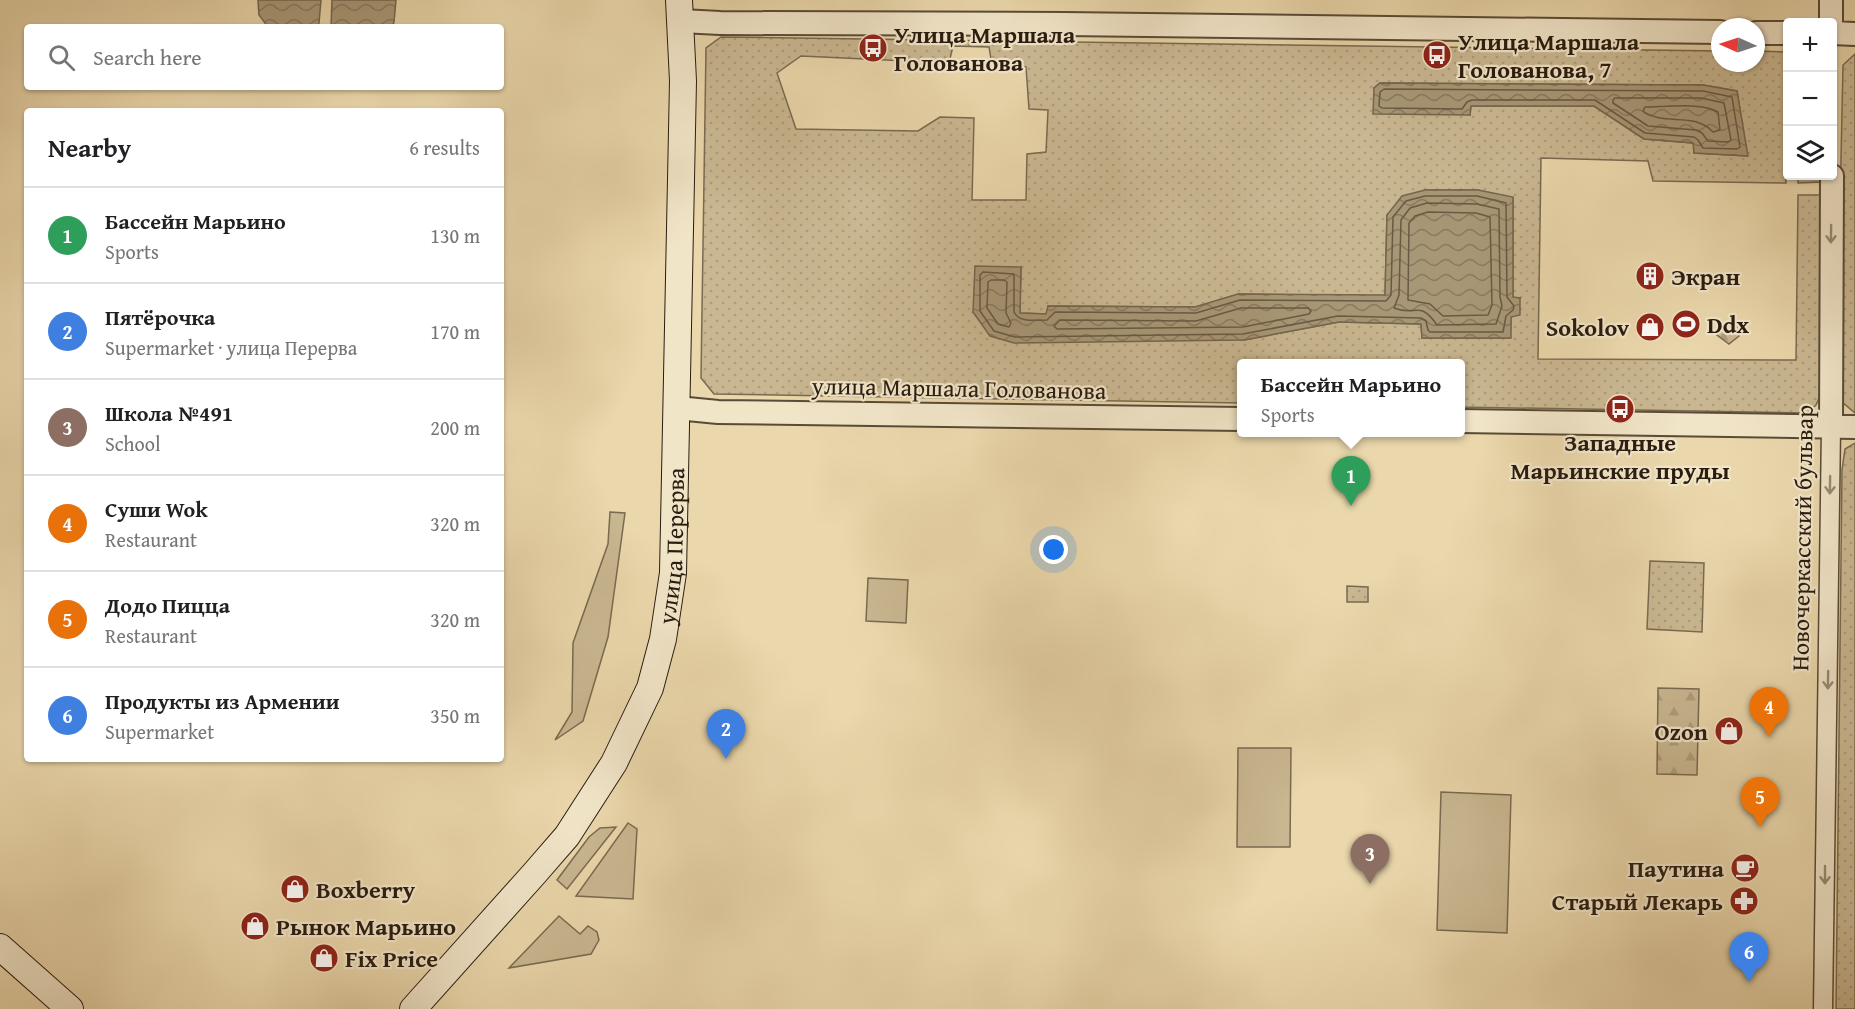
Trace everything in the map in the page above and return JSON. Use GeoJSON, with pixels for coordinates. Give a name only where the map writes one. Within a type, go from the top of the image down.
{"type":"FeatureCollection","features":[{"type":"Feature","properties":{"kind":"main road","name":"улица Перерва"},"geometry":{"type":"LineString","coordinates":[[413,1009],[567,836],[614,763],[650,688],[663,639],[673,573],[682,81],[680,10]]}},
{"type":"Feature","properties":{"kind":"main road"},"geometry":{"type":"LineString","coordinates":[[0,947],[70,1009]]}},
{"type":"Feature","properties":{"kind":"street"},"geometry":{"type":"LineString","coordinates":[[1831,0],[1831,18]]}},
{"type":"Feature","properties":{"kind":"street"},"geometry":{"type":"LineString","coordinates":[[680,10],[720,23],[1088,24],[1711,32]]}},
{"type":"Feature","properties":{"kind":"street"},"geometry":{"type":"LineString","coordinates":[[1765,33],[1783,33]]}},
{"type":"Feature","properties":{"kind":"street"},"geometry":{"type":"LineString","coordinates":[[1837,33],[1855,34]]}},
{"type":"Feature","properties":{"kind":"street","name":"Новочеркасский бульвар"},"geometry":{"type":"LineString","coordinates":[[1822,1009],[1831,427],[1832,180]]}},
{"type":"Feature","properties":{"kind":"street","name":"улица Маршала Голованова"},"geometry":{"type":"LineString","coordinates":[[677,408],[718,412],[1237,419]]}},
{"type":"Feature","properties":{"kind":"street"},"geometry":{"type":"LineString","coordinates":[[1465,421],[1855,427]]}},
{"type":"Feature","properties":{"kind":"green space"},"geometry":{"type":"Polygon","coordinates":[[[721,37],[1711,51],[1711,72],[1765,72],[1765,51],[1783,52],[1783,180],[1786,180],[1786,183],[1653,181],[1648,161],[1541,158],[1538,359],[1796,360],[1798,195],[1822,195],[1820,396],[1816,405],[1807,413],[1465,407],[1465,359],[1237,359],[1237,403],[714,394],[701,378],[706,48],[721,37]],[[953,46],[949,63],[801,56],[777,73],[796,129],[918,131],[940,117],[974,118],[972,200],[1026,200],[1027,154],[1046,152],[1048,110],[1029,109],[1026,67],[992,65],[989,47],[953,46]],[[1380,83],[1374,88],[1470,115],[1471,106],[1594,106],[1644,139],[1694,143],[1694,153],[1747,156],[1737,91],[1703,85],[1380,83]],[[1425,190],[1387,215],[1385,296],[1239,294],[1196,307],[1048,306],[1047,314],[1020,313],[1021,267],[973,312],[1244,340],[1339,322],[1421,324],[1422,338],[1510,338],[1511,317],[1520,298],[1513,298],[1513,198],[1478,190],[1425,190]]]}},
{"type":"Feature","properties":{"kind":"green space"},"geometry":{"type":"Polygon","coordinates":[[[1855,54],[1855,413],[1836,397],[1843,65],[1855,54]]]}},
{"type":"Feature","properties":{"kind":"green space"},"geometry":{"type":"Polygon","coordinates":[[[1798,180],[1822,180],[1822,182],[1798,183],[1798,180]]]}},
{"type":"Feature","properties":{"kind":"green space"},"geometry":{"type":"Polygon","coordinates":[[[1725,323],[1736,325],[1739,336],[1729,344],[1717,335],[1725,323]]]}},
{"type":"Feature","properties":{"kind":"green space"},"geometry":{"type":"Polygon","coordinates":[[[1855,443],[1855,1009],[1836,1009],[1842,470],[1845,449],[1855,443]]]}},
{"type":"Feature","properties":{"kind":"green space"},"geometry":{"type":"Polygon","coordinates":[[[610,512],[625,513],[608,637],[583,721],[555,740],[572,712],[573,643],[608,544],[610,512]]]}},
{"type":"Feature","properties":{"kind":"green space"},"geometry":{"type":"Polygon","coordinates":[[[1650,561],[1704,563],[1702,632],[1647,629],[1650,561]]]}},
{"type":"Feature","properties":{"kind":"green space"},"geometry":{"type":"Polygon","coordinates":[[[868,578],[908,580],[906,623],[866,621],[868,578]]]}},
{"type":"Feature","properties":{"kind":"green space"},"geometry":{"type":"Polygon","coordinates":[[[1347,586],[1368,587],[1368,602],[1347,602],[1347,586]]]}},
{"type":"Feature","properties":{"kind":"green space"},"geometry":{"type":"Polygon","coordinates":[[[1658,688],[1699,689],[1697,775],[1657,774],[1658,688]]]}},
{"type":"Feature","properties":{"kind":"green space"},"geometry":{"type":"Polygon","coordinates":[[[1238,748],[1291,748],[1290,847],[1237,847],[1238,748]]]}},
{"type":"Feature","properties":{"kind":"green space"},"geometry":{"type":"Polygon","coordinates":[[[1441,792],[1511,795],[1507,933],[1437,930],[1441,792]]]}},
{"type":"Feature","properties":{"kind":"green space"},"geometry":{"type":"Polygon","coordinates":[[[628,823],[637,829],[633,899],[576,896],[628,823]]]}},
{"type":"Feature","properties":{"kind":"green space"},"geometry":{"type":"Polygon","coordinates":[[[616,827],[567,889],[557,880],[589,837],[600,828],[616,827]]]}},
{"type":"Feature","properties":{"kind":"green space"},"geometry":{"type":"Polygon","coordinates":[[[559,916],[580,934],[588,926],[597,932],[599,940],[591,954],[509,968],[559,916]]]}},
{"type":"Feature","properties":{"kind":"water"},"geometry":{"type":"Polygon","coordinates":[[[258,0],[321,0],[318,24],[266,24],[259,15],[258,0]]]}},
{"type":"Feature","properties":{"kind":"water"},"geometry":{"type":"Polygon","coordinates":[[[332,0],[396,0],[393,24],[331,24],[332,0]]]}},
{"type":"Feature","properties":{"kind":"water"},"geometry":{"type":"Polygon","coordinates":[[[1380,83],[1703,85],[1737,91],[1748,156],[1694,153],[1693,143],[1644,139],[1594,106],[1471,106],[1470,115],[1373,114],[1374,88],[1380,83]]]}},
{"type":"Feature","properties":{"kind":"water"},"geometry":{"type":"Polygon","coordinates":[[[1425,190],[1478,190],[1513,197],[1513,297],[1520,298],[1520,315],[1511,317],[1511,338],[1422,338],[1421,324],[1339,322],[1244,340],[1014,343],[990,336],[973,312],[975,266],[1021,267],[1020,313],[1046,314],[1048,306],[1195,307],[1238,294],[1385,295],[1387,215],[1402,196],[1425,190]]]}},
{"type":"Feature","properties":{"kind":"place","name":"Улица Маршала Голованова"},"geometry":{"type":"Point","coordinates":[873,48]}},
{"type":"Feature","properties":{"kind":"place","name":"Улица Маршала Голованова, 7"},"geometry":{"type":"Point","coordinates":[1437,55]}},
{"type":"Feature","properties":{"kind":"place","name":"Экран"},"geometry":{"type":"Point","coordinates":[1650,276]}},
{"type":"Feature","properties":{"kind":"place","name":"Ddx"},"geometry":{"type":"Point","coordinates":[1686,324]}},
{"type":"Feature","properties":{"kind":"place","name":"Sokolov"},"geometry":{"type":"Point","coordinates":[1650,327]}},
{"type":"Feature","properties":{"kind":"place","name":"Западные Марьинские пруды"},"geometry":{"type":"Point","coordinates":[1620,409]}},
{"type":"Feature","properties":{"kind":"place","name":"Бассейн Марьино"},"geometry":{"type":"Point","coordinates":[1351,506]}},
{"type":"Feature","properties":{"kind":"place","name":"Ozon"},"geometry":{"type":"Point","coordinates":[1729,731]}},
{"type":"Feature","properties":{"kind":"place","name":"Суши Wok"},"geometry":{"type":"Point","coordinates":[1769,737]}},
{"type":"Feature","properties":{"kind":"place","name":"Пятёрочка"},"geometry":{"type":"Point","coordinates":[726,759]}},
{"type":"Feature","properties":{"kind":"place","name":"Додо Пицца"},"geometry":{"type":"Point","coordinates":[1760,827]}},
{"type":"Feature","properties":{"kind":"place","name":"Паутина"},"geometry":{"type":"Point","coordinates":[1745,868]}},
{"type":"Feature","properties":{"kind":"place","name":"Школа №491"},"geometry":{"type":"Point","coordinates":[1370,884]}},
{"type":"Feature","properties":{"kind":"place","name":"Boxberry"},"geometry":{"type":"Point","coordinates":[295,889]}},
{"type":"Feature","properties":{"kind":"place","name":"Старый Лекарь"},"geometry":{"type":"Point","coordinates":[1744,901]}},
{"type":"Feature","properties":{"kind":"place","name":"Рынок Марьино"},"geometry":{"type":"Point","coordinates":[255,926]}},
{"type":"Feature","properties":{"kind":"place","name":"Fix Price"},"geometry":{"type":"Point","coordinates":[324,958]}},
{"type":"Feature","properties":{"kind":"place","name":"Продукты из Армении"},"geometry":{"type":"Point","coordinates":[1749,982]}}]}
